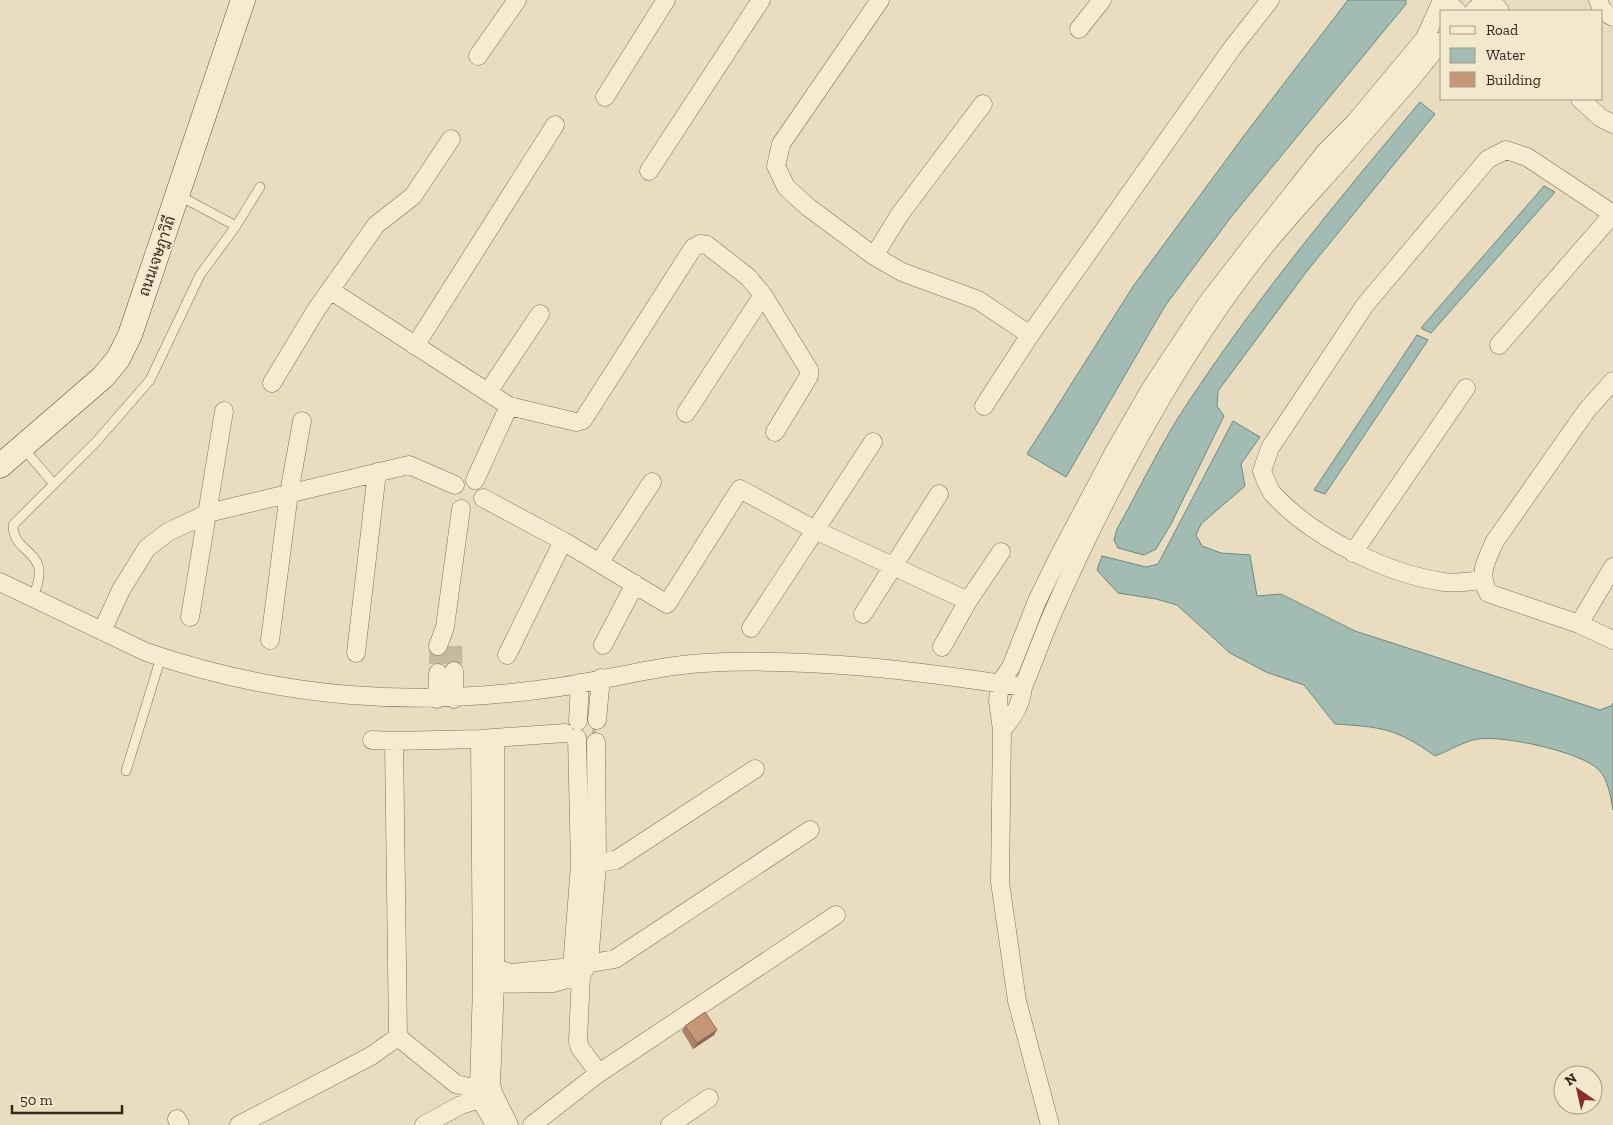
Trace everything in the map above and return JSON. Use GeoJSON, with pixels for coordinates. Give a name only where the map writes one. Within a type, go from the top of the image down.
{"type":"FeatureCollection","features":[{"type":"Feature","properties":{"kind":"street","name":"ถนนเจษฎาวิถี"},"geometry":{"type":"LineString","coordinates":[[0,466],[103,377],[118,359],[130,335],[243,0]]}},
{"type":"Feature","properties":{"kind":"street"},"geometry":{"type":"LineString","coordinates":[[478,56],[517,0]]}},
{"type":"Feature","properties":{"kind":"street"},"geometry":{"type":"LineString","coordinates":[[605,97],[666,0]]}},
{"type":"Feature","properties":{"kind":"street"},"geometry":{"type":"LineString","coordinates":[[649,171],[761,0]]}},
{"type":"Feature","properties":{"kind":"street"},"geometry":{"type":"LineString","coordinates":[[880,0],[781,144],[776,166],[786,187],[808,208],[874,256],[902,272],[978,300],[1030,334]]}},
{"type":"Feature","properties":{"kind":"street"},"geometry":{"type":"LineString","coordinates":[[1079,29],[1102,0]]}},
{"type":"Feature","properties":{"kind":"street"},"geometry":{"type":"LineString","coordinates":[[984,406],[1030,334],[1233,47],[1270,0]]}},
{"type":"Feature","properties":{"kind":"street"},"geometry":{"type":"LineString","coordinates":[[1002,730],[1015,714],[1022,701],[1023,687],[1074,568],[1128,460],[1167,391],[1218,311],[1332,157],[1355,122],[1420,46],[1444,0],[1456,10]]}},
{"type":"Feature","properties":{"kind":"street"},"geometry":{"type":"LineString","coordinates":[[1475,10],[1486,0]]}},
{"type":"Feature","properties":{"kind":"street"},"geometry":{"type":"LineString","coordinates":[[1050,1125],[1017,1000],[1000,882],[1002,730],[998,701],[1000,682],[1011,667],[1037,601],[1113,454],[1151,388],[1207,303],[1332,157],[1413,77],[1440,43]]}},
{"type":"Feature","properties":{"kind":"street"},"geometry":{"type":"LineString","coordinates":[[1581,100],[1601,118],[1613,124]]}},
{"type":"Feature","properties":{"kind":"street"},"geometry":{"type":"LineString","coordinates":[[874,256],[900,214],[983,104]]}},
{"type":"Feature","properties":{"kind":"street"},"geometry":{"type":"LineString","coordinates":[[415,346],[555,126]]}},
{"type":"Feature","properties":{"kind":"street"},"geometry":{"type":"LineString","coordinates":[[272,383],[330,290],[376,225],[413,196],[451,139]]}},
{"type":"Feature","properties":{"kind":"street"},"geometry":{"type":"LineString","coordinates":[[1482,580],[1445,582],[1387,567],[1353,553],[1301,520],[1272,493],[1262,470],[1270,448],[1365,305],[1488,159],[1506,150],[1528,157],[1613,214],[1499,345]]}},
{"type":"Feature","properties":{"kind":"street"},"geometry":{"type":"LineString","coordinates":[[330,290],[509,406],[576,422],[583,420],[696,246],[707,245],[748,277],[764,295],[809,370],[809,376],[776,432]]}},
{"type":"Feature","properties":{"kind":"street"},"geometry":{"type":"LineString","coordinates":[[686,413],[764,295]]}},
{"type":"Feature","properties":{"kind":"street"},"geometry":{"type":"LineString","coordinates":[[488,392],[540,314]]}},
{"type":"Feature","properties":{"kind":"street"},"geometry":{"type":"LineString","coordinates":[[1613,381],[1587,410],[1495,541],[1485,563],[1482,580],[1488,593],[1579,624],[1613,640]]}},
{"type":"Feature","properties":{"kind":"street"},"geometry":{"type":"LineString","coordinates":[[1353,553],[1466,388]]}},
{"type":"Feature","properties":{"kind":"street"},"geometry":{"type":"LineString","coordinates":[[477,474],[482,487],[483,498],[472,510],[461,508],[456,505],[452,496],[455,485],[477,474],[509,406]]}},
{"type":"Feature","properties":{"kind":"street"},"geometry":{"type":"LineString","coordinates":[[190,617],[224,411]]}},
{"type":"Feature","properties":{"kind":"street"},"geometry":{"type":"LineString","coordinates":[[270,640],[289,493],[302,421]]}},
{"type":"Feature","properties":{"kind":"street"},"geometry":{"type":"LineString","coordinates":[[751,628],[873,442]]}},
{"type":"Feature","properties":{"kind":"street"},"geometry":{"type":"LineString","coordinates":[[102,631],[120,590],[147,548],[168,532],[208,513],[409,465],[455,485]]}},
{"type":"Feature","properties":{"kind":"street"},"geometry":{"type":"LineString","coordinates":[[356,653],[377,472]]}},
{"type":"Feature","properties":{"kind":"street"},"geometry":{"type":"LineString","coordinates":[[599,563],[652,482]]}},
{"type":"Feature","properties":{"kind":"street"},"geometry":{"type":"LineString","coordinates":[[483,498],[563,541],[667,604],[740,489],[816,530],[968,601]]}},
{"type":"Feature","properties":{"kind":"street"},"geometry":{"type":"LineString","coordinates":[[862,614],[939,494]]}},
{"type":"Feature","properties":{"kind":"street"},"geometry":{"type":"LineString","coordinates":[[445,646],[445,627],[461,508]]}},
{"type":"Feature","properties":{"kind":"street"},"geometry":{"type":"LineString","coordinates":[[507,655],[563,541]]}},
{"type":"Feature","properties":{"kind":"street"},"geometry":{"type":"LineString","coordinates":[[942,647],[968,601],[1001,552]]}},
{"type":"Feature","properties":{"kind":"street"},"geometry":{"type":"LineString","coordinates":[[1058,558],[1058,564],[1074,568]]}},
{"type":"Feature","properties":{"kind":"street"},"geometry":{"type":"LineString","coordinates":[[1579,624],[1613,567]]}},
{"type":"Feature","properties":{"kind":"street"},"geometry":{"type":"LineString","coordinates":[[0,582],[161,657],[267,686],[350,696],[446,699],[580,683],[666,666],[764,660],[875,667],[1000,682],[1023,687]]}},
{"type":"Feature","properties":{"kind":"street"},"geometry":{"type":"LineString","coordinates":[[603,645],[635,584]]}},
{"type":"Feature","properties":{"kind":"street"},"geometry":{"type":"LineString","coordinates":[[446,672],[446,699]]}},
{"type":"Feature","properties":{"kind":"street"},"geometry":{"type":"LineString","coordinates":[[597,720],[602,678]]}},
{"type":"Feature","properties":{"kind":"street"},"geometry":{"type":"LineString","coordinates":[[580,683],[573,731],[588,865]]}},
{"type":"Feature","properties":{"kind":"street"},"geometry":{"type":"LineString","coordinates":[[372,740],[488,739],[573,731]]}},
{"type":"Feature","properties":{"kind":"street"},"geometry":{"type":"LineString","coordinates":[[488,739],[486,1091],[495,1125]]}},
{"type":"Feature","properties":{"kind":"street"},"geometry":{"type":"LineString","coordinates":[[394,741],[398,1037]]}},
{"type":"Feature","properties":{"kind":"street"},"geometry":{"type":"LineString","coordinates":[[596,742],[578,1041],[580,1048],[599,1073]]}},
{"type":"Feature","properties":{"kind":"street"},"geometry":{"type":"LineString","coordinates":[[588,865],[616,860],[755,769]]}},
{"type":"Feature","properties":{"kind":"street"},"geometry":{"type":"LineString","coordinates":[[488,976],[581,968],[614,959],[810,830]]}},
{"type":"Feature","properties":{"kind":"street"},"geometry":{"type":"LineString","coordinates":[[532,1125],[599,1073],[836,916]]}},
{"type":"Feature","properties":{"kind":"street"},"geometry":{"type":"LineString","coordinates":[[398,1037],[456,1084],[486,1091],[510,1125]]}},
{"type":"Feature","properties":{"kind":"street"},"geometry":{"type":"LineString","coordinates":[[239,1125],[371,1056],[398,1037]]}},
{"type":"Feature","properties":{"kind":"street"},"geometry":{"type":"LineString","coordinates":[[424,1125],[486,1091]]}},
{"type":"Feature","properties":{"kind":"street"},"geometry":{"type":"LineString","coordinates":[[670,1125],[708,1098]]}},
{"type":"Feature","properties":{"kind":"lane"},"geometry":{"type":"LineString","coordinates":[[32,598],[39,584],[41,573],[29,550],[14,535],[12,525],[96,442],[150,380],[200,275],[236,226],[260,187]]}},
{"type":"Feature","properties":{"kind":"lane"},"geometry":{"type":"LineString","coordinates":[[178,195],[236,226]]}},
{"type":"Feature","properties":{"kind":"lane"},"geometry":{"type":"LineString","coordinates":[[22,447],[54,484]]}},
{"type":"Feature","properties":{"kind":"lane"},"geometry":{"type":"LineString","coordinates":[[126,770],[161,657]]}},
{"type":"Feature","properties":{"kind":"water"},"geometry":{"type":"Polygon","coordinates":[[[1348,0],[1406,0],[1406,4],[1231,217],[1165,306],[1066,477],[1027,454],[1134,285],[1246,133],[1348,0]]]}},
{"type":"Feature","properties":{"kind":"water"},"geometry":{"type":"Polygon","coordinates":[[[1420,102],[1435,114],[1307,271],[1218,391],[1217,406],[1224,416],[1171,524],[1156,549],[1144,555],[1118,548],[1114,540],[1117,529],[1189,401],[1271,285],[1420,102]]]}},
{"type":"Feature","properties":{"kind":"water"},"geometry":{"type":"Polygon","coordinates":[[[1544,186],[1555,192],[1431,333],[1421,328],[1544,186]]]}},
{"type":"Feature","properties":{"kind":"water"},"geometry":{"type":"Polygon","coordinates":[[[1417,335],[1428,340],[1325,494],[1314,490],[1417,335]]]}},
{"type":"Feature","properties":{"kind":"water"},"geometry":{"type":"Polygon","coordinates":[[[1233,421],[1260,437],[1241,464],[1245,486],[1201,524],[1196,535],[1202,546],[1221,553],[1250,555],[1257,596],[1281,594],[1355,631],[1600,710],[1611,706],[1613,703],[1613,810],[1605,778],[1590,763],[1542,746],[1490,738],[1467,742],[1435,756],[1398,734],[1365,726],[1335,724],[1304,685],[1266,672],[1230,653],[1177,605],[1156,599],[1118,593],[1097,570],[1102,556],[1146,567],[1158,564],[1233,421]]]}},
{"type":"Feature","properties":{"kind":"building"},"geometry":{"type":"Polygon","coordinates":[[[705,1012],[717,1030],[697,1043],[685,1026],[705,1012]]]}},
{"type":"Feature","properties":{"kind":"tunnel"},"geometry":{"type":"LineString","coordinates":[[438,646],[438,673]]}},
{"type":"Feature","properties":{"kind":"tunnel"},"geometry":{"type":"LineString","coordinates":[[453,646],[454,671]]}},
{"type":"Feature","properties":{"kind":"tunnel"},"geometry":{"type":"LineString","coordinates":[[565,733],[596,731]]}}]}
